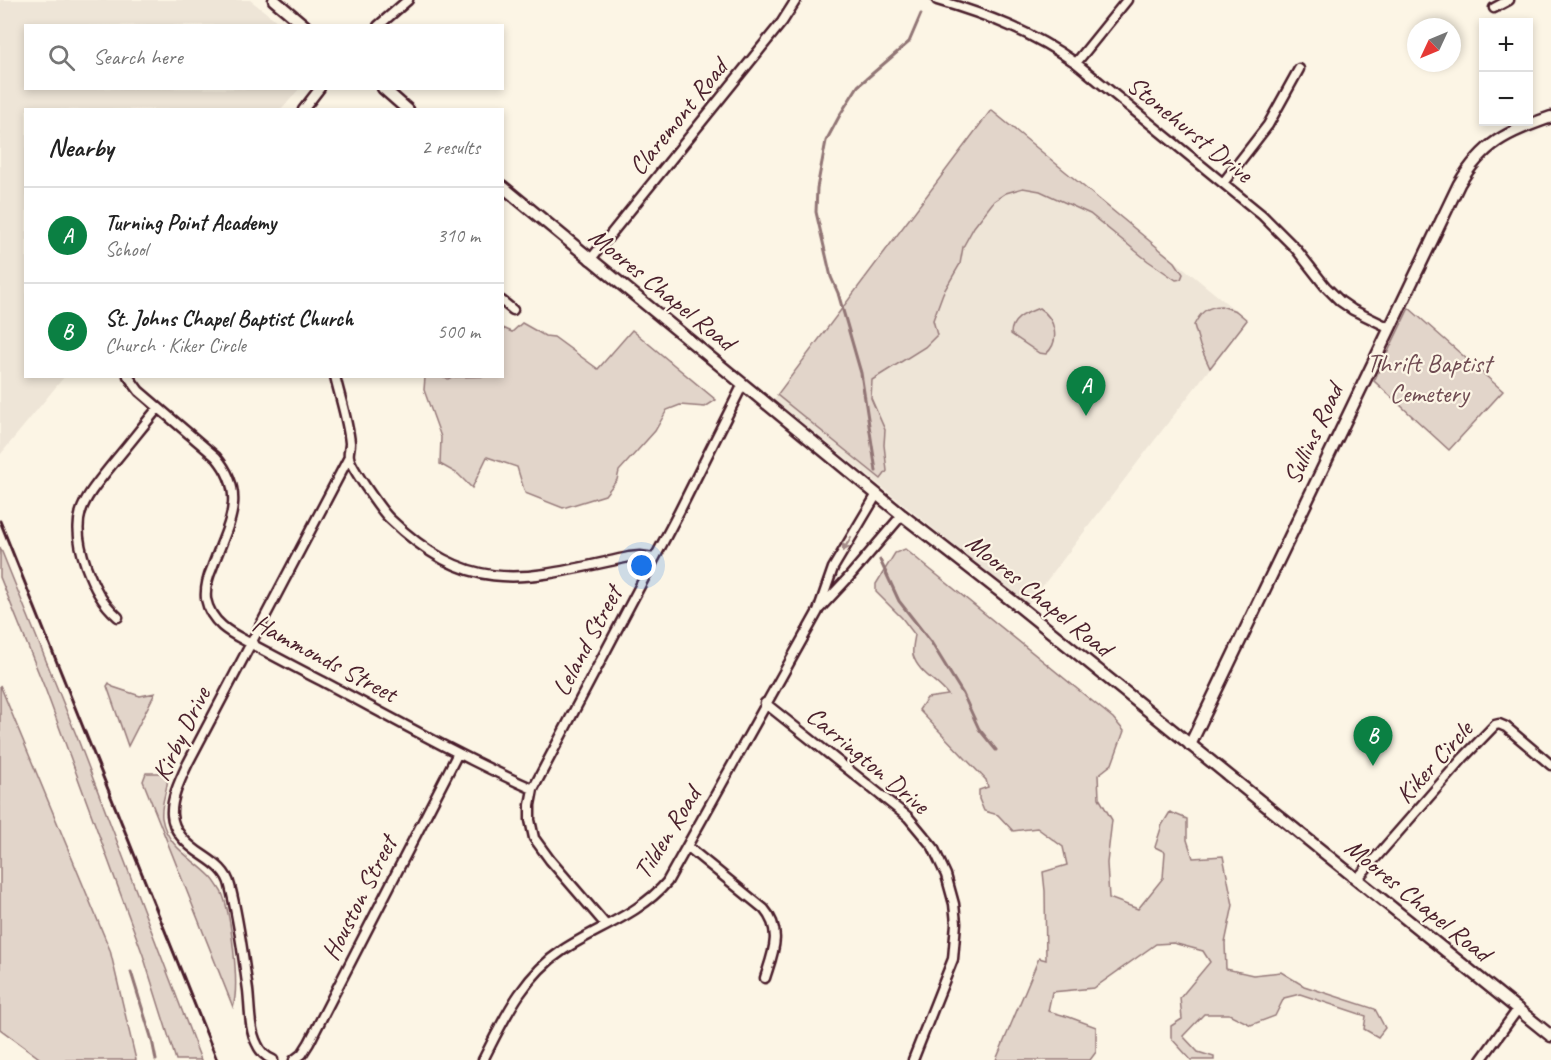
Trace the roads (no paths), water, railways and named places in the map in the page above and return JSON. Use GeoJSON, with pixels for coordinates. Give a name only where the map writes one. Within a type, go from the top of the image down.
{"type":"FeatureCollection","features":[{"type":"Feature","properties":{"kind":"main road"},"geometry":{"type":"LineString","coordinates":[[274,0],[303,24]]}},
{"type":"Feature","properties":{"kind":"main road"},"geometry":{"type":"LineString","coordinates":[[385,90],[406,108]]}},
{"type":"Feature","properties":{"kind":"main road","name":"Sullins Road"},"geometry":{"type":"LineString","coordinates":[[1190,745],[1459,184],[1479,155],[1504,136],[1551,117]]}},
{"type":"Feature","properties":{"kind":"main road","name":"Moores Chapel Road"},"geometry":{"type":"LineString","coordinates":[[504,188],[902,515],[1015,603],[1551,1036]]}},
{"type":"Feature","properties":{"kind":"street"},"geometry":{"type":"LineString","coordinates":[[380,24],[408,0]]}},
{"type":"Feature","properties":{"kind":"street","name":"Claremont Road"},"geometry":{"type":"LineString","coordinates":[[590,260],[782,22],[796,0]]}},
{"type":"Feature","properties":{"kind":"street","name":"Stonehurst Drive"},"geometry":{"type":"LineString","coordinates":[[937,0],[1000,20],[1045,43],[1076,63],[1277,229],[1340,301],[1390,328]]}},
{"type":"Feature","properties":{"kind":"street"},"geometry":{"type":"LineString","coordinates":[[1076,63],[1127,0]]}},
{"type":"Feature","properties":{"kind":"street"},"geometry":{"type":"LineString","coordinates":[[1494,8],[1509,0]]}},
{"type":"Feature","properties":{"kind":"street"},"geometry":{"type":"LineString","coordinates":[[1223,183],[1268,124],[1299,69]]}},
{"type":"Feature","properties":{"kind":"street"},"geometry":{"type":"LineString","coordinates":[[305,108],[318,90]]}},
{"type":"Feature","properties":{"kind":"street"},"geometry":{"type":"LineString","coordinates":[[504,303],[513,310]]}},
{"type":"Feature","properties":{"kind":"street","name":"Hammonds Street"},"geometry":{"type":"LineString","coordinates":[[129,378],[139,391],[216,457],[230,477],[234,502],[209,575],[206,600],[209,610],[223,627],[458,753],[533,789]]}},
{"type":"Feature","properties":{"kind":"street"},"geometry":{"type":"LineString","coordinates":[[335,378],[350,444],[349,457],[375,501],[400,529],[440,558],[470,571],[520,578],[629,557],[654,558]]}},
{"type":"Feature","properties":{"kind":"street","name":"Leland Street"},"geometry":{"type":"LineString","coordinates":[[533,789],[743,384]]}},
{"type":"Feature","properties":{"kind":"street"},"geometry":{"type":"LineString","coordinates":[[118,617],[100,599],[91,580],[78,540],[80,516],[87,496],[158,408]]}},
{"type":"Feature","properties":{"kind":"street","name":"Kirby Drive"},"geometry":{"type":"LineString","coordinates":[[273,1060],[261,1050],[254,1035],[242,948],[230,884],[220,867],[181,838],[173,822],[173,798],[250,643],[349,457]]}},
{"type":"Feature","properties":{"kind":"street","name":"Tilden Road"},"geometry":{"type":"LineString","coordinates":[[483,1060],[511,1005],[542,966],[561,951],[637,908],[658,893],[674,872],[765,703],[818,611],[833,568],[878,494]]}},
{"type":"Feature","properties":{"kind":"street","name":"Tilden Road"},"geometry":{"type":"LineString","coordinates":[[818,611],[902,515]]}},
{"type":"Feature","properties":{"kind":"street","name":"Carrington Drive"},"geometry":{"type":"LineString","coordinates":[[765,703],[908,817],[933,847],[946,875],[952,892],[956,923],[953,960],[913,1060]]}},
{"type":"Feature","properties":{"kind":"street","name":"Kiker Circle"},"geometry":{"type":"LineString","coordinates":[[1357,879],[1463,758],[1495,726],[1499,724],[1506,727],[1551,765]]}},
{"type":"Feature","properties":{"kind":"street","name":"Houston Street"},"geometry":{"type":"LineString","coordinates":[[294,1060],[302,1054],[309,1043],[458,753]]}},
{"type":"Feature","properties":{"kind":"street"},"geometry":{"type":"LineString","coordinates":[[533,789],[530,820],[534,838],[606,925]]}},
{"type":"Feature","properties":{"kind":"street"},"geometry":{"type":"LineString","coordinates":[[688,847],[764,909],[772,921],[776,937],[765,978]]}},
{"type":"Feature","properties":{"kind":"street"},"geometry":{"type":"LineString","coordinates":[[1481,1060],[1518,1009]]}},
{"type":"Feature","properties":{"kind":"waterway"},"geometry":{"type":"LineString","coordinates":[[876,471],[861,373],[838,293],[831,277],[816,212],[817,188],[826,141],[841,113],[858,86],[909,42],[921,14]]}},
{"type":"Feature","properties":{"kind":"waterway"},"geometry":{"type":"LineString","coordinates":[[880,560],[899,601],[931,642],[963,694],[979,729],[996,750]]}},
{"type":"Feature","properties":{"kind":"waterway"},"geometry":{"type":"LineString","coordinates":[[131,972],[156,1060]]}},
{"type":"Feature","properties":{"kind":"railway"},"geometry":{"type":"LineString","coordinates":[[0,521],[217,1060]]}},
{"type":"Feature","properties":{"kind":"place","name":"Turning Point Academy"},"geometry":{"type":"Point","coordinates":[1086,416]}},
{"type":"Feature","properties":{"kind":"place","name":"St. Johns Chapel Baptist Church"},"geometry":{"type":"Point","coordinates":[1373,766]}},
{"type":"Feature","properties":{"kind":"park label","name":"Thrift Baptist Cemetery"},"geometry":{"type":"Point","coordinates":[1429,378]}}]}
